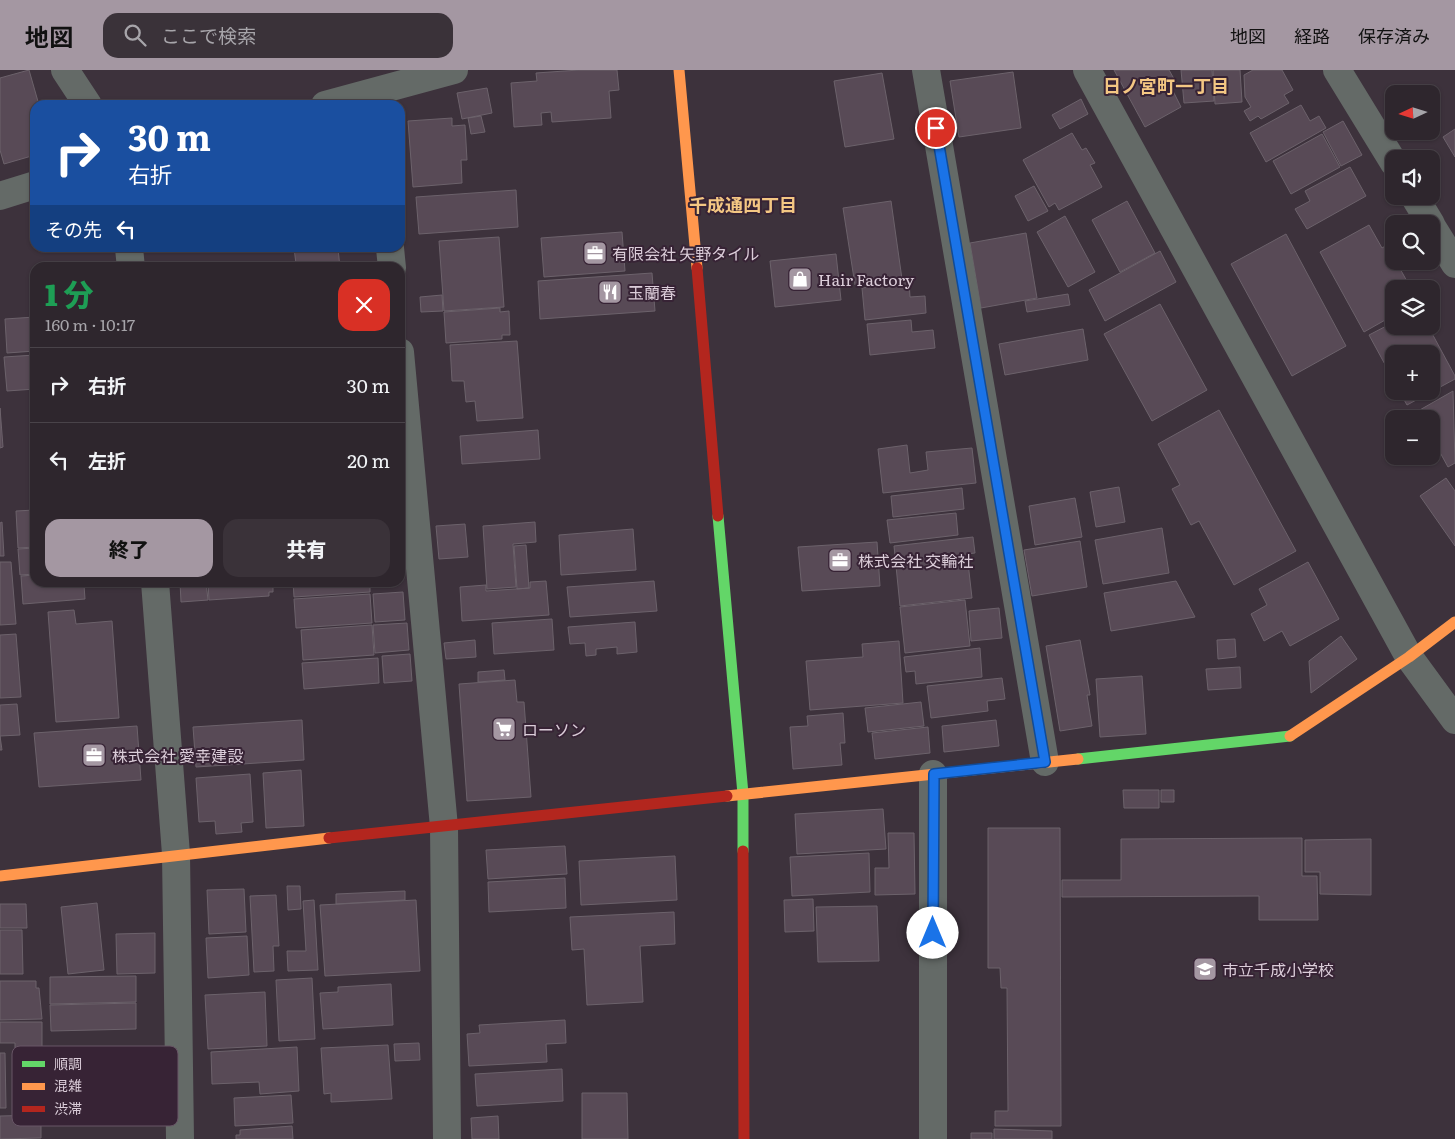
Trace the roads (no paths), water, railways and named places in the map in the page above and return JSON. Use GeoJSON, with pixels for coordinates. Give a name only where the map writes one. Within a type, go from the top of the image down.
{"type":"FeatureCollection","features":[{"type":"Feature","properties":{"kind":"street"},"geometry":{"type":"LineString","coordinates":[[65,70],[85,100]]}},
{"type":"Feature","properties":{"kind":"street"},"geometry":{"type":"LineString","coordinates":[[341,100],[376,89],[454,70]]}},
{"type":"Feature","properties":{"kind":"street"},"geometry":{"type":"LineString","coordinates":[[679,70],[743,794],[744,1139]]}},
{"type":"Feature","properties":{"kind":"street"},"geometry":{"type":"LineString","coordinates":[[926,70],[1045,762]]}},
{"type":"Feature","properties":{"kind":"street"},"geometry":{"type":"LineString","coordinates":[[1087,70],[1409,657],[1455,720]]}},
{"type":"Feature","properties":{"kind":"street"},"geometry":{"type":"LineString","coordinates":[[1337,70],[1386,150]]}},
{"type":"Feature","properties":{"kind":"street"},"geometry":{"type":"LineString","coordinates":[[0,196],[30,187]]}},
{"type":"Feature","properties":{"kind":"street"},"geometry":{"type":"LineString","coordinates":[[1440,239],[1455,264]]}},
{"type":"Feature","properties":{"kind":"street"},"geometry":{"type":"LineString","coordinates":[[405,406],[444,826],[447,1139]]}},
{"type":"Feature","properties":{"kind":"street"},"geometry":{"type":"LineString","coordinates":[[155,587],[176,854],[180,1139]]}},
{"type":"Feature","properties":{"kind":"street"},"geometry":{"type":"LineString","coordinates":[[0,876],[176,854],[1293,736],[1409,657],[1455,622]]}},
{"type":"Feature","properties":{"kind":"street"},"geometry":{"type":"LineString","coordinates":[[933,1139],[934,774]]}},
{"type":"Feature","properties":{"kind":"place","name":"有限会社 矢野タイル"},"geometry":{"type":"Point","coordinates":[595,253]}},
{"type":"Feature","properties":{"kind":"place","name":"Hair Factory"},"geometry":{"type":"Point","coordinates":[800,279]}},
{"type":"Feature","properties":{"kind":"place","name":"玉蘭春"},"geometry":{"type":"Point","coordinates":[610,292]}},
{"type":"Feature","properties":{"kind":"place","name":"株式会社 交輪社"},"geometry":{"type":"Point","coordinates":[840,560]}},
{"type":"Feature","properties":{"kind":"place","name":"ローソン"},"geometry":{"type":"Point","coordinates":[504,729]}},
{"type":"Feature","properties":{"kind":"place","name":"株式会社 愛幸建設"},"geometry":{"type":"Point","coordinates":[94,755]}},
{"type":"Feature","properties":{"kind":"place","name":"市立千成小学校"},"geometry":{"type":"Point","coordinates":[1205,969]}},
{"type":"Feature","properties":{"kind":"district","name":"日ノ宮町一丁目"},"geometry":{"type":"Point","coordinates":[1166,85]}},
{"type":"Feature","properties":{"kind":"district","name":"千成通四丁目"},"geometry":{"type":"Point","coordinates":[743,204]}}]}
